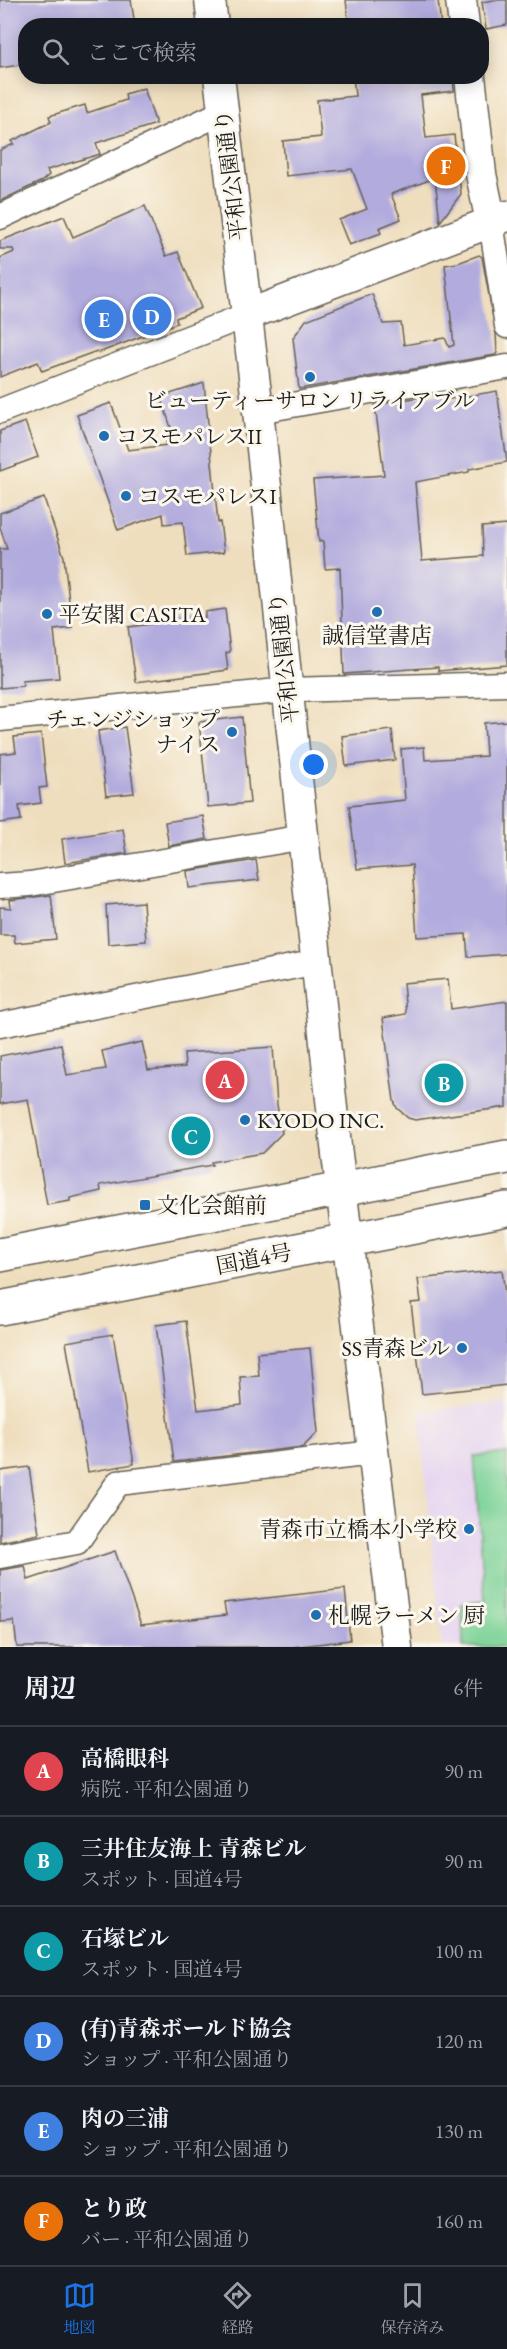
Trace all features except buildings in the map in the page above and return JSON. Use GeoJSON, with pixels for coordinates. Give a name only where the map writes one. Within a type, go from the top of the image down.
{"type":"FeatureCollection","features":[{"type":"Feature","properties":{"kind":"highway"},"geometry":{"type":"LineString","coordinates":[[0,1255],[507,1157]]}},
{"type":"Feature","properties":{"kind":"highway","name":"国道4号"},"geometry":{"type":"LineString","coordinates":[[0,1308],[507,1209]]}},
{"type":"Feature","properties":{"kind":"street"},"geometry":{"type":"LineString","coordinates":[[210,0],[212,18]]}},
{"type":"Feature","properties":{"kind":"street"},"geometry":{"type":"LineString","coordinates":[[461,0],[463,18]]}},
{"type":"Feature","properties":{"kind":"street","name":"平和公園通り"},"geometry":{"type":"LineString","coordinates":[[220,84],[258,411],[341,1190],[373,1453],[393,1647]]}},
{"type":"Feature","properties":{"kind":"street"},"geometry":{"type":"LineString","coordinates":[[471,84],[481,174],[499,219],[507,326]]}},
{"type":"Feature","properties":{"kind":"street"},"geometry":{"type":"LineString","coordinates":[[0,217],[223,112]]}},
{"type":"Feature","properties":{"kind":"street"},"geometry":{"type":"LineString","coordinates":[[0,411],[499,219]]}},
{"type":"Feature","properties":{"kind":"street"},"geometry":{"type":"LineString","coordinates":[[258,411],[507,367]]}},
{"type":"Feature","properties":{"kind":"street"},"geometry":{"type":"LineString","coordinates":[[0,719],[288,690],[507,684]]}},
{"type":"Feature","properties":{"kind":"street"},"geometry":{"type":"LineString","coordinates":[[0,886],[30,884],[304,837]]}},
{"type":"Feature","properties":{"kind":"street"},"geometry":{"type":"LineString","coordinates":[[0,1025],[317,962]]}},
{"type":"Feature","properties":{"kind":"street"},"geometry":{"type":"LineString","coordinates":[[0,1556],[77,1542],[118,1483],[373,1453]]}},
{"type":"Feature","properties":{"kind":"shaded area","name":"青森市立橋本小学校"},"geometry":{"type":"Polygon","coordinates":[[[507,1402],[507,1647],[442,1647],[419,1412],[507,1402]]]}},
{"type":"Feature","properties":{"kind":"green space"},"geometry":{"type":"Polygon","coordinates":[[[507,1453],[507,1647],[463,1647],[462,1604],[485,1601],[474,1456],[507,1453]]]}},
{"type":"Feature","properties":{"kind":"place","name":"とり政"},"geometry":{"type":"Point","coordinates":[446,166]}},
{"type":"Feature","properties":{"kind":"place","name":"(有)青森ボールド協会"},"geometry":{"type":"Point","coordinates":[152,316]}},
{"type":"Feature","properties":{"kind":"place","name":"肉の三浦"},"geometry":{"type":"Point","coordinates":[104,319]}},
{"type":"Feature","properties":{"kind":"place","name":"ビューティーサロン リライアブル"},"geometry":{"type":"Point","coordinates":[310,377]}},
{"type":"Feature","properties":{"kind":"place","name":"コスモパレスII"},"geometry":{"type":"Point","coordinates":[104,436]}},
{"type":"Feature","properties":{"kind":"place","name":"コスモパレスI"},"geometry":{"type":"Point","coordinates":[126,496]}},
{"type":"Feature","properties":{"kind":"place","name":"誠信堂書店"},"geometry":{"type":"Point","coordinates":[377,612]}},
{"type":"Feature","properties":{"kind":"place","name":"平安閣 CASITA"},"geometry":{"type":"Point","coordinates":[47,614]}},
{"type":"Feature","properties":{"kind":"place","name":"チェンジショップ ナイス"},"geometry":{"type":"Point","coordinates":[232,732]}},
{"type":"Feature","properties":{"kind":"place","name":"高橋眼科"},"geometry":{"type":"Point","coordinates":[225,1080]}},
{"type":"Feature","properties":{"kind":"place","name":"三井住友海上 青森ビル"},"geometry":{"type":"Point","coordinates":[444,1083]}},
{"type":"Feature","properties":{"kind":"place","name":"KYODO INC."},"geometry":{"type":"Point","coordinates":[245,1120]}},
{"type":"Feature","properties":{"kind":"place","name":"石塚ビル"},"geometry":{"type":"Point","coordinates":[191,1136]}},
{"type":"Feature","properties":{"kind":"place","name":"文化会館前"},"geometry":{"type":"Point","coordinates":[145,1205]}},
{"type":"Feature","properties":{"kind":"place","name":"SS青森ビル"},"geometry":{"type":"Point","coordinates":[462,1348]}},
{"type":"Feature","properties":{"kind":"place","name":"青森市立橋本小学校"},"geometry":{"type":"Point","coordinates":[469,1529]}},
{"type":"Feature","properties":{"kind":"place","name":"札幌ラーメン 厨"},"geometry":{"type":"Point","coordinates":[316,1615]}}]}
